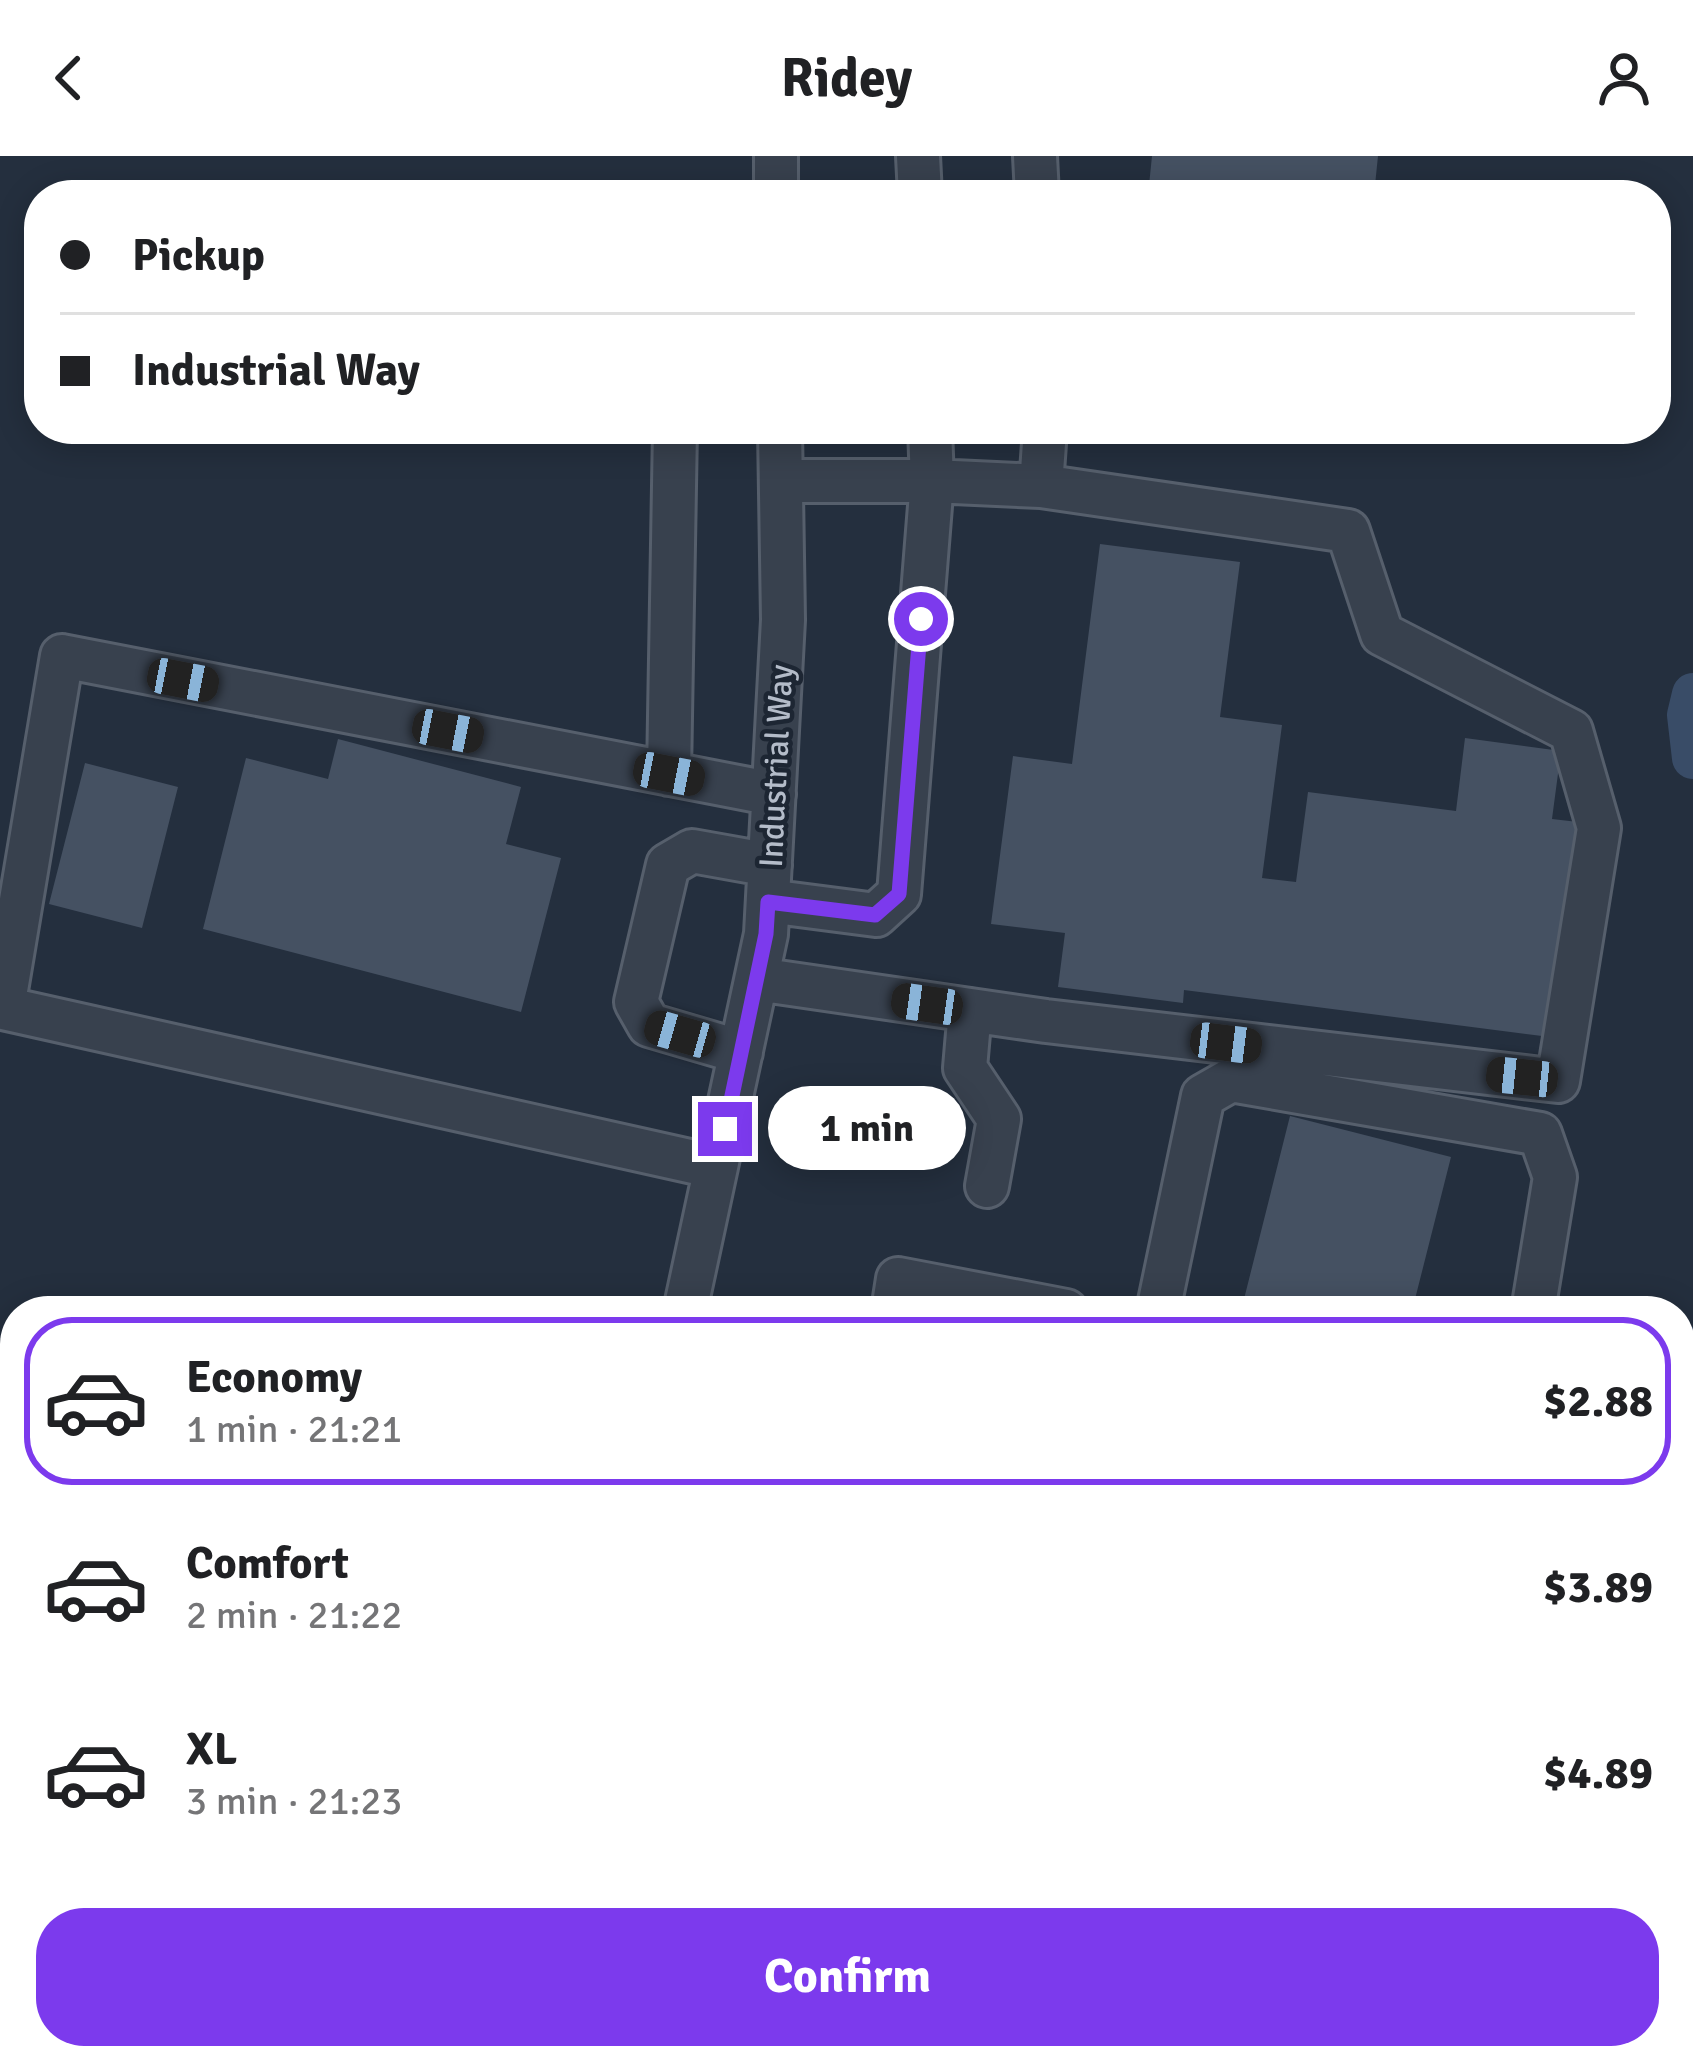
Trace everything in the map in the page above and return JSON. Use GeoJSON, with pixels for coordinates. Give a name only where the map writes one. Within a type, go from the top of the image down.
{"type":"FeatureCollection","features":[{"type":"Feature","properties":{"kind":"street"},"geometry":{"type":"LineString","coordinates":[[669,774],[675,444]]}},
{"type":"Feature","properties":{"kind":"street","name":"Industrial Way"},"geometry":{"type":"LineString","coordinates":[[689,1296],[766,934],[783,620],[780,444]]}},
{"type":"Feature","properties":{"kind":"street"},"geometry":{"type":"LineString","coordinates":[[741,1052],[649,1025],[636,1003],[668,865],[692,851],[769,883],[875,915],[899,894],[932,481],[931,444]]}},
{"type":"Feature","properties":{"kind":"street"},"geometry":{"type":"LineString","coordinates":[[1041,486],[1044,444]]}},
{"type":"Feature","properties":{"kind":"street"},"geometry":{"type":"LineString","coordinates":[[757,979],[970,1010],[1558,1081],[1599,828],[1571,731],[1382,634],[1348,531],[1041,486],[781,481]]}},
{"type":"Feature","properties":{"kind":"street"},"geometry":{"type":"LineString","coordinates":[[716,1168],[3,1008],[62,656],[774,794]]}},
{"type":"Feature","properties":{"kind":"street"},"geometry":{"type":"LineString","coordinates":[[970,1010],[965,1068],[1000,1119],[987,1186]]}},
{"type":"Feature","properties":{"kind":"street"},"geometry":{"type":"LineString","coordinates":[[1161,1296],[1204,1096],[1231,1080],[1540,1134],[1555,1177],[1535,1296]]}},
{"type":"Feature","properties":{"kind":"street"},"geometry":{"type":"LineString","coordinates":[[895,1296],[898,1279],[987,1296]]}},
{"type":"Feature","properties":{"kind":"building"},"geometry":{"type":"Polygon","coordinates":[[[1152,156],[1378,156],[1376,180],[1150,180],[1152,156]]]}},
{"type":"Feature","properties":{"kind":"building"},"geometry":{"type":"Polygon","coordinates":[[[1100,544],[1240,562],[1220,717],[1282,725],[1262,878],[1296,882],[1308,792],[1456,811],[1465,738],[1561,751],[1552,819],[1578,822],[1550,1037],[1184,990],[1183,1003],[1058,987],[1065,933],[991,924],[1013,756],[1072,764],[1100,544]]]}},
{"type":"Feature","properties":{"kind":"building"},"geometry":{"type":"Polygon","coordinates":[[[338,739],[521,787],[506,844],[561,858],[521,1012],[203,929],[246,758],[328,779],[338,739]]]}},
{"type":"Feature","properties":{"kind":"building"},"geometry":{"type":"Polygon","coordinates":[[[85,763],[178,787],[142,928],[49,904],[85,763]]]}},
{"type":"Feature","properties":{"kind":"building"},"geometry":{"type":"Polygon","coordinates":[[[1290,1116],[1451,1157],[1416,1296],[1245,1296],[1290,1116]]]}},
{"type":"Feature","properties":{"kind":"waterway"},"geometry":{"type":"LineString","coordinates":[[1693,694],[1688,715],[1693,758]]}},
{"type":"Feature","properties":{"kind":"route"},"geometry":{"type":"LineString","coordinates":[[725,1129],[766,934],[768,902],[875,915],[899,894],[921,619]]}}]}
